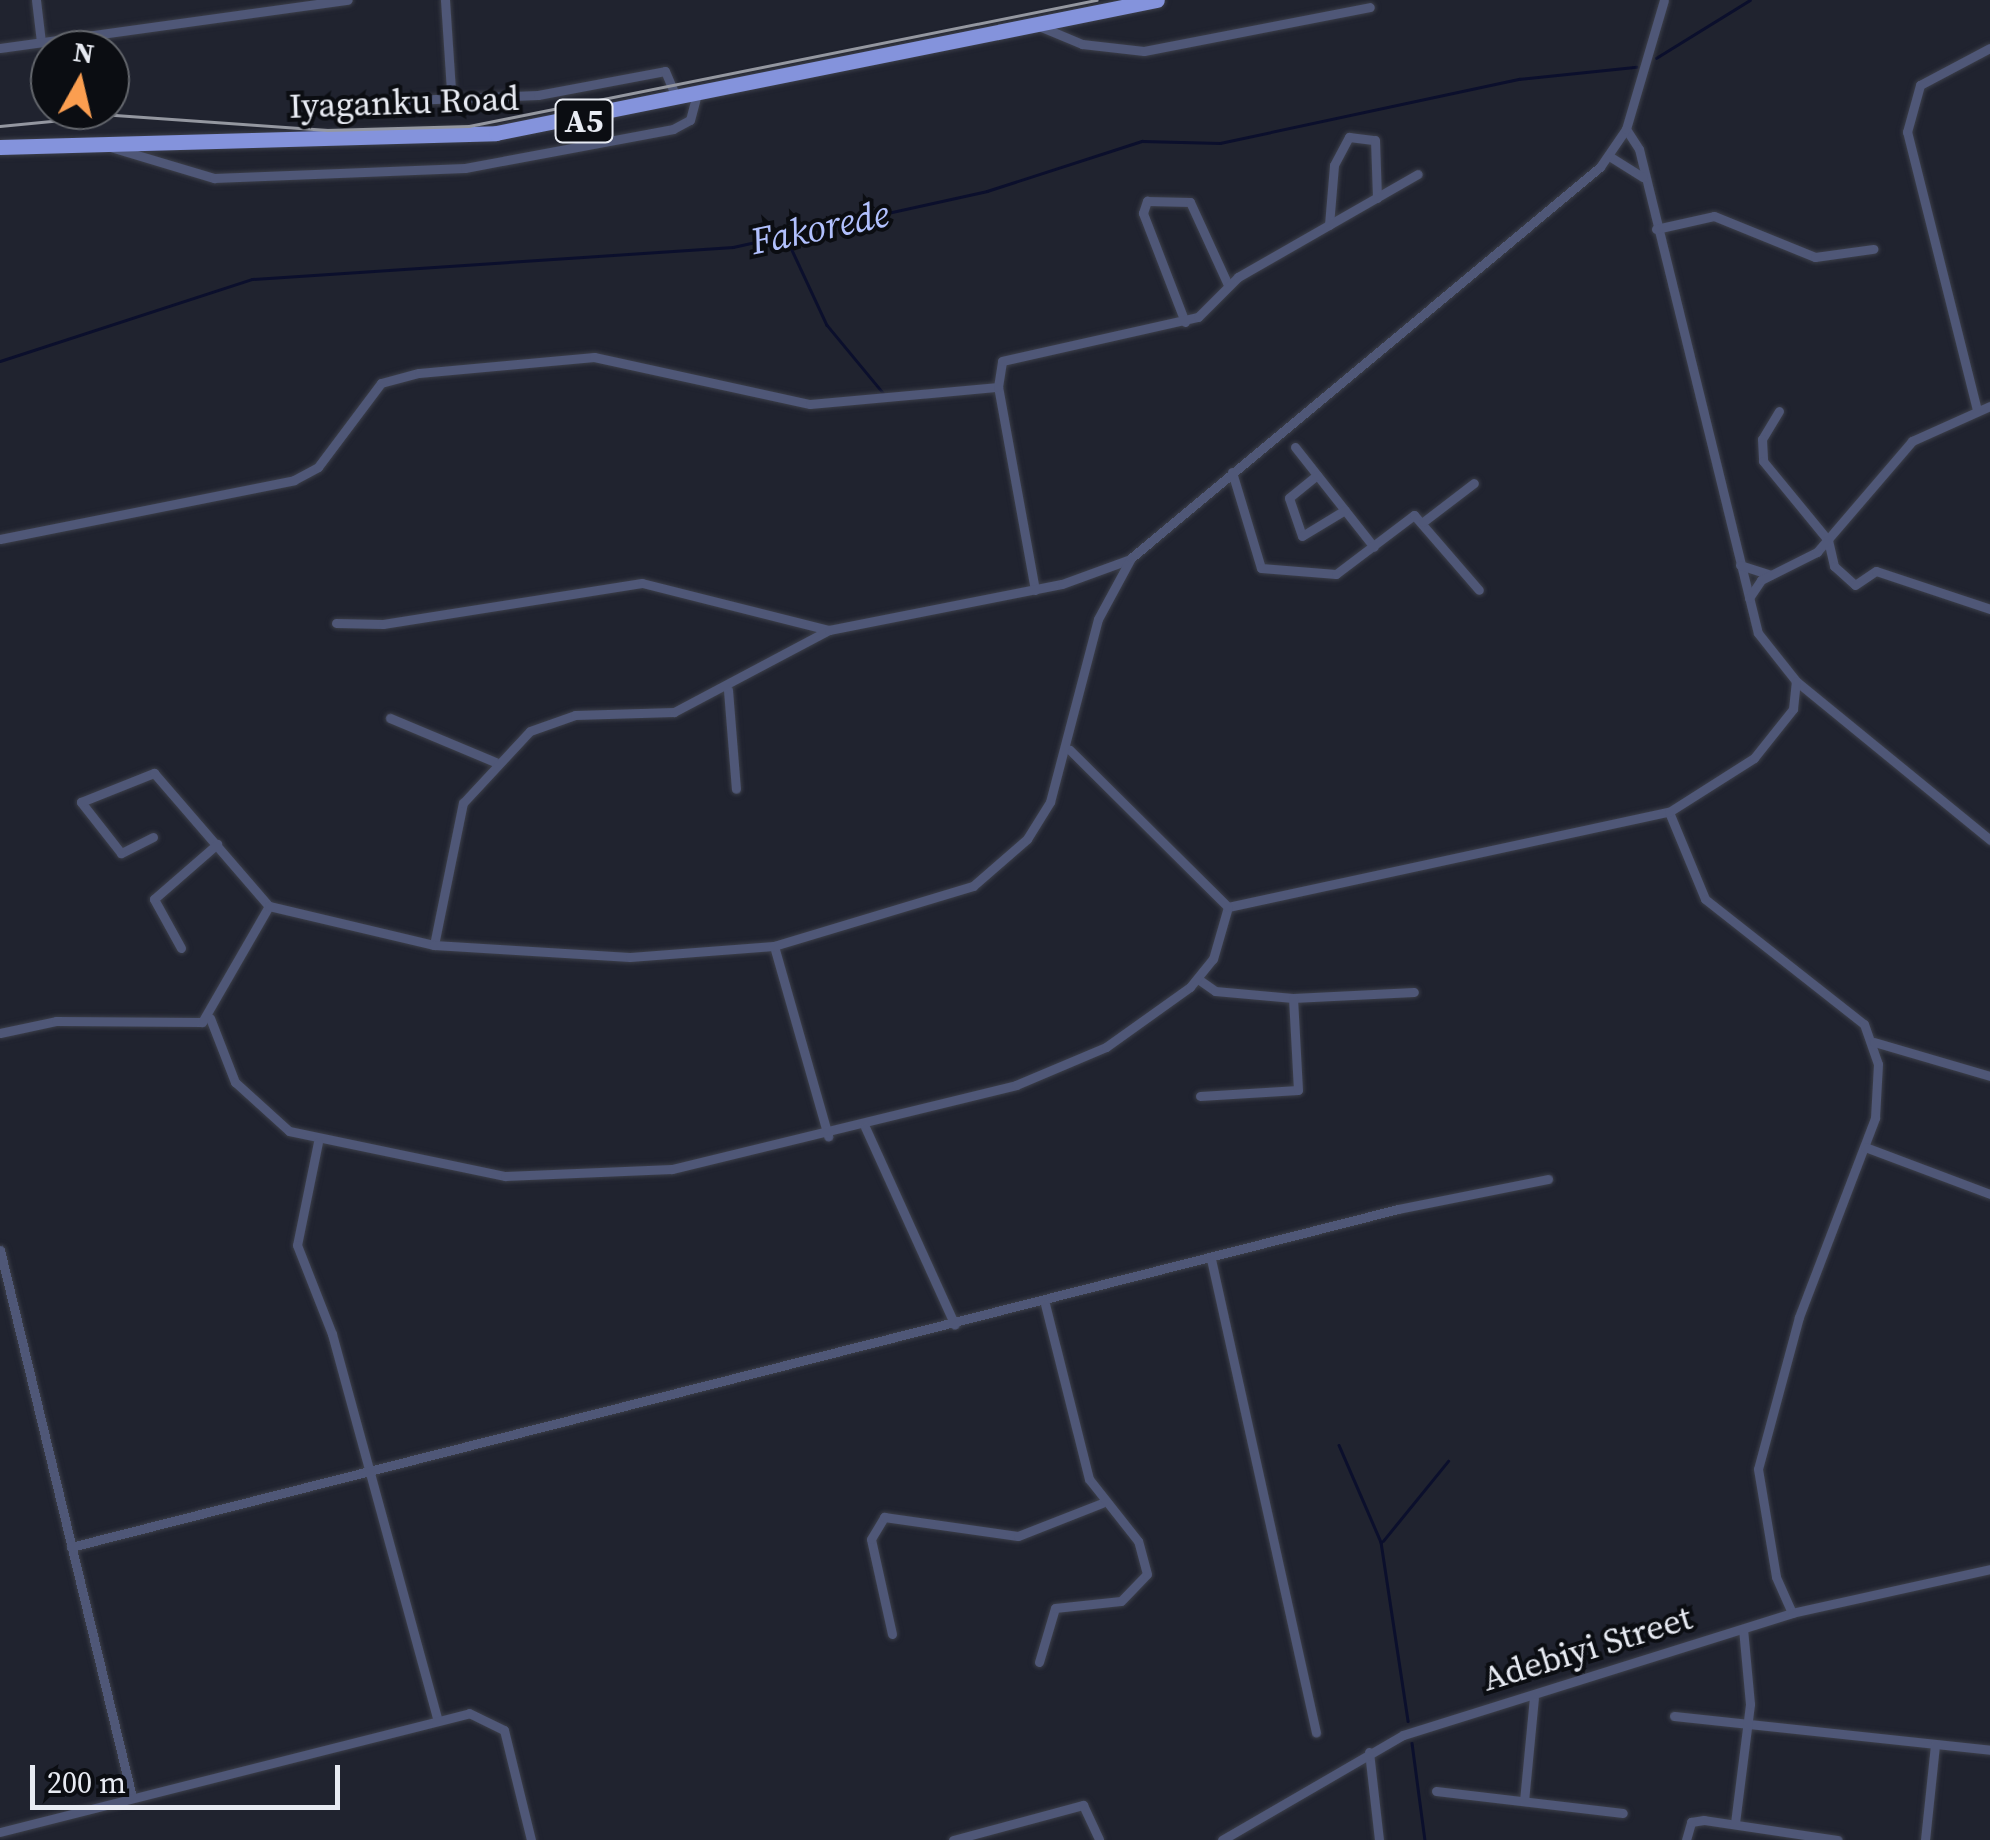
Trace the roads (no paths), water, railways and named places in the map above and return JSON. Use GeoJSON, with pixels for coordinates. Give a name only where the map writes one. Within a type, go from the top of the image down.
{"type":"FeatureCollection","features":[{"type":"Feature","properties":{"kind":"highway","name":"Iyaganku Road"},"geometry":{"type":"LineString","coordinates":[[0,147],[105,138],[458,136],[678,102],[1157,0]]}},
{"type":"Feature","properties":{"kind":"street"},"geometry":{"type":"LineString","coordinates":[[36,0],[40,30]]}},
{"type":"Feature","properties":{"kind":"street"},"geometry":{"type":"LineString","coordinates":[[129,30],[348,0]]}},
{"type":"Feature","properties":{"kind":"street"},"geometry":{"type":"LineString","coordinates":[[445,0],[452,91]]}},
{"type":"Feature","properties":{"kind":"street"},"geometry":{"type":"LineString","coordinates":[[153,837],[121,853],[81,802],[154,773],[269,906],[434,945],[616,958],[774,946],[927,904],[987,877],[1041,821],[1070,750],[1098,618],[1131,558],[1513,247],[1609,156],[1626,129],[1664,0]]}},
{"type":"Feature","properties":{"kind":"street"},"geometry":{"type":"LineString","coordinates":[[1039,26],[1082,44],[1144,50],[1370,6]]}},
{"type":"Feature","properties":{"kind":"street"},"geometry":{"type":"LineString","coordinates":[[0,48],[30,44]]}},
{"type":"Feature","properties":{"kind":"street"},"geometry":{"type":"LineString","coordinates":[[1977,410],[1906,132],[1920,85],[1990,48]]}},
{"type":"Feature","properties":{"kind":"street"},"geometry":{"type":"LineString","coordinates":[[410,100],[452,91],[538,95],[665,71],[678,102]]}},
{"type":"Feature","properties":{"kind":"street"},"geometry":{"type":"LineString","coordinates":[[105,138],[120,153],[214,178],[465,168],[673,129],[690,120],[696,98]]}},
{"type":"Feature","properties":{"kind":"street"},"geometry":{"type":"LineString","coordinates":[[1626,129],[1656,228],[1758,633],[1796,681],[1990,840]]}},
{"type":"Feature","properties":{"kind":"street"},"geometry":{"type":"LineString","coordinates":[[1330,225],[1334,165],[1349,137],[1375,140],[1376,198]]}},
{"type":"Feature","properties":{"kind":"street"},"geometry":{"type":"LineString","coordinates":[[1609,156],[1642,177]]}},
{"type":"Feature","properties":{"kind":"street"},"geometry":{"type":"LineString","coordinates":[[1035,590],[998,387],[998,366],[1016,356],[1185,322],[1228,285],[1418,174]]}},
{"type":"Feature","properties":{"kind":"street"},"geometry":{"type":"LineString","coordinates":[[1185,322],[1143,212],[1147,202],[1190,202],[1228,285]]}},
{"type":"Feature","properties":{"kind":"street"},"geometry":{"type":"LineString","coordinates":[[1656,228],[1714,216],[1815,257],[1873,249]]}},
{"type":"Feature","properties":{"kind":"street"},"geometry":{"type":"LineString","coordinates":[[0,539],[294,480],[318,467],[382,383],[419,372],[594,357],[830,404],[998,387]]}},
{"type":"Feature","properties":{"kind":"street"},"geometry":{"type":"LineString","coordinates":[[1748,599],[1770,575],[1828,540],[1912,441],[1990,406]]}},
{"type":"Feature","properties":{"kind":"street"},"geometry":{"type":"LineString","coordinates":[[1779,411],[1762,439],[1763,461],[1828,540],[1834,566],[1855,585],[1876,572],[1990,609]]}},
{"type":"Feature","properties":{"kind":"street"},"geometry":{"type":"LineString","coordinates":[[1295,447],[1374,546]]}},
{"type":"Feature","properties":{"kind":"street"},"geometry":{"type":"LineString","coordinates":[[1232,472],[1261,568],[1336,574],[1410,516],[1424,522],[1478,590]]}},
{"type":"Feature","properties":{"kind":"street"},"geometry":{"type":"LineString","coordinates":[[1317,475],[1290,498],[1302,536],[1345,510]]}},
{"type":"Feature","properties":{"kind":"street"},"geometry":{"type":"LineString","coordinates":[[1424,522],[1474,483]]}},
{"type":"Feature","properties":{"kind":"street"},"geometry":{"type":"LineString","coordinates":[[434,945],[459,814],[495,762],[563,718],[655,716],[728,690],[829,630],[1035,590],[1131,558]]}},
{"type":"Feature","properties":{"kind":"street"},"geometry":{"type":"LineString","coordinates":[[1740,565],[1770,575]]}},
{"type":"Feature","properties":{"kind":"street"},"geometry":{"type":"LineString","coordinates":[[336,622],[366,626],[642,583],[829,630]]}},
{"type":"Feature","properties":{"kind":"street"},"geometry":{"type":"LineString","coordinates":[[1228,906],[1669,812],[1754,758],[1792,709],[1796,681]]}},
{"type":"Feature","properties":{"kind":"street"},"geometry":{"type":"LineString","coordinates":[[728,690],[736,789]]}},
{"type":"Feature","properties":{"kind":"street"},"geometry":{"type":"LineString","coordinates":[[390,718],[495,762]]}},
{"type":"Feature","properties":{"kind":"street"},"geometry":{"type":"LineString","coordinates":[[1070,750],[1228,906]]}},
{"type":"Feature","properties":{"kind":"street"},"geometry":{"type":"LineString","coordinates":[[1669,812],[1705,899],[1844,1007],[1874,1042],[1990,1076]]}},
{"type":"Feature","properties":{"kind":"street"},"geometry":{"type":"LineString","coordinates":[[181,948],[154,900],[216,844]]}},
{"type":"Feature","properties":{"kind":"street"},"geometry":{"type":"LineString","coordinates":[[269,906],[244,939],[210,1018],[252,1104],[318,1142],[437,1168],[554,1179],[672,1169],[828,1136],[1072,1065],[1198,979],[1228,906]]}},
{"type":"Feature","properties":{"kind":"street"},"geometry":{"type":"LineString","coordinates":[[774,946],[828,1136]]}},
{"type":"Feature","properties":{"kind":"street"},"geometry":{"type":"LineString","coordinates":[[1198,979],[1215,992],[1292,998],[1414,992]]}},
{"type":"Feature","properties":{"kind":"street"},"geometry":{"type":"LineString","coordinates":[[1200,1096],[1298,1090],[1292,998]]}},
{"type":"Feature","properties":{"kind":"street"},"geometry":{"type":"LineString","coordinates":[[1,1031],[56,1021],[210,1018]]}},
{"type":"Feature","properties":{"kind":"street"},"geometry":{"type":"LineString","coordinates":[[1792,1613],[1776,1577],[1758,1468],[1792,1336],[1865,1147],[1877,1102],[1874,1042]]}},
{"type":"Feature","properties":{"kind":"street"},"geometry":{"type":"LineString","coordinates":[[866,1127],[956,1324]]}},
{"type":"Feature","properties":{"kind":"street"},"geometry":{"type":"LineString","coordinates":[[318,1142],[297,1245],[371,1468],[438,1721]]}},
{"type":"Feature","properties":{"kind":"street"},"geometry":{"type":"LineString","coordinates":[[1865,1147],[1990,1194]]}},
{"type":"Feature","properties":{"kind":"street"},"geometry":{"type":"LineString","coordinates":[[71,1547],[371,1468],[1046,1304],[1211,1259],[1548,1180]]}},
{"type":"Feature","properties":{"kind":"street"},"geometry":{"type":"LineString","coordinates":[[0,1250],[132,1797]]}},
{"type":"Feature","properties":{"kind":"street"},"geometry":{"type":"LineString","coordinates":[[1211,1259],[1316,1732]]}},
{"type":"Feature","properties":{"kind":"street"},"geometry":{"type":"LineString","coordinates":[[1039,1662],[1055,1608],[1121,1601],[1147,1574],[1138,1541],[1102,1502],[1046,1304]]}},
{"type":"Feature","properties":{"kind":"street"},"geometry":{"type":"LineString","coordinates":[[892,1634],[872,1540],[884,1517],[1018,1536],[1102,1502]]}},
{"type":"Feature","properties":{"kind":"street","name":"Adebiyi Street"},"geometry":{"type":"LineString","coordinates":[[1222,1840],[1368,1752],[1792,1613],[1990,1568]]}},
{"type":"Feature","properties":{"kind":"street"},"geometry":{"type":"LineString","coordinates":[[1734,1823],[1747,1720],[1743,1629]]}},
{"type":"Feature","properties":{"kind":"street"},"geometry":{"type":"LineString","coordinates":[[1524,1800],[1534,1698]]}},
{"type":"Feature","properties":{"kind":"street"},"geometry":{"type":"LineString","coordinates":[[0,1832],[469,1713],[497,1720],[531,1840]]}},
{"type":"Feature","properties":{"kind":"street"},"geometry":{"type":"LineString","coordinates":[[1674,1716],[1747,1720],[1990,1750]]}},
{"type":"Feature","properties":{"kind":"street"},"geometry":{"type":"LineString","coordinates":[[1925,1840],[1935,1745]]}},
{"type":"Feature","properties":{"kind":"street"},"geometry":{"type":"LineString","coordinates":[[1368,1752],[1379,1840]]}},
{"type":"Feature","properties":{"kind":"street"},"geometry":{"type":"LineString","coordinates":[[1436,1791],[1623,1813]]}},
{"type":"Feature","properties":{"kind":"street"},"geometry":{"type":"LineString","coordinates":[[954,1840],[1083,1805],[1099,1840]]}},
{"type":"Feature","properties":{"kind":"street"},"geometry":{"type":"LineString","coordinates":[[1686,1840],[1692,1822],[1734,1823],[1838,1840]]}},
{"type":"Feature","properties":{"kind":"waterway","name":"Fakorede"},"geometry":{"type":"LineString","coordinates":[[1656,58],[1750,0]]}},
{"type":"Feature","properties":{"kind":"waterway","name":"Fakorede"},"geometry":{"type":"LineString","coordinates":[[0,361],[252,279],[733,247],[987,191],[1142,141],[1220,143],[1519,79],[1636,67]]}},
{"type":"Feature","properties":{"kind":"waterway"},"geometry":{"type":"LineString","coordinates":[[785,235],[827,325],[885,395]]}},
{"type":"Feature","properties":{"kind":"waterway"},"geometry":{"type":"LineString","coordinates":[[1339,1445],[1381,1542],[1408,1721]]}},
{"type":"Feature","properties":{"kind":"waterway"},"geometry":{"type":"LineString","coordinates":[[1383,1541],[1448,1461]]}},
{"type":"Feature","properties":{"kind":"waterway"},"geometry":{"type":"LineString","coordinates":[[1412,1743],[1425,1840]]}},
{"type":"Feature","properties":{"kind":"railway"},"geometry":{"type":"LineString","coordinates":[[0,126],[115,115],[327,130],[469,126],[1096,0]]}}]}
